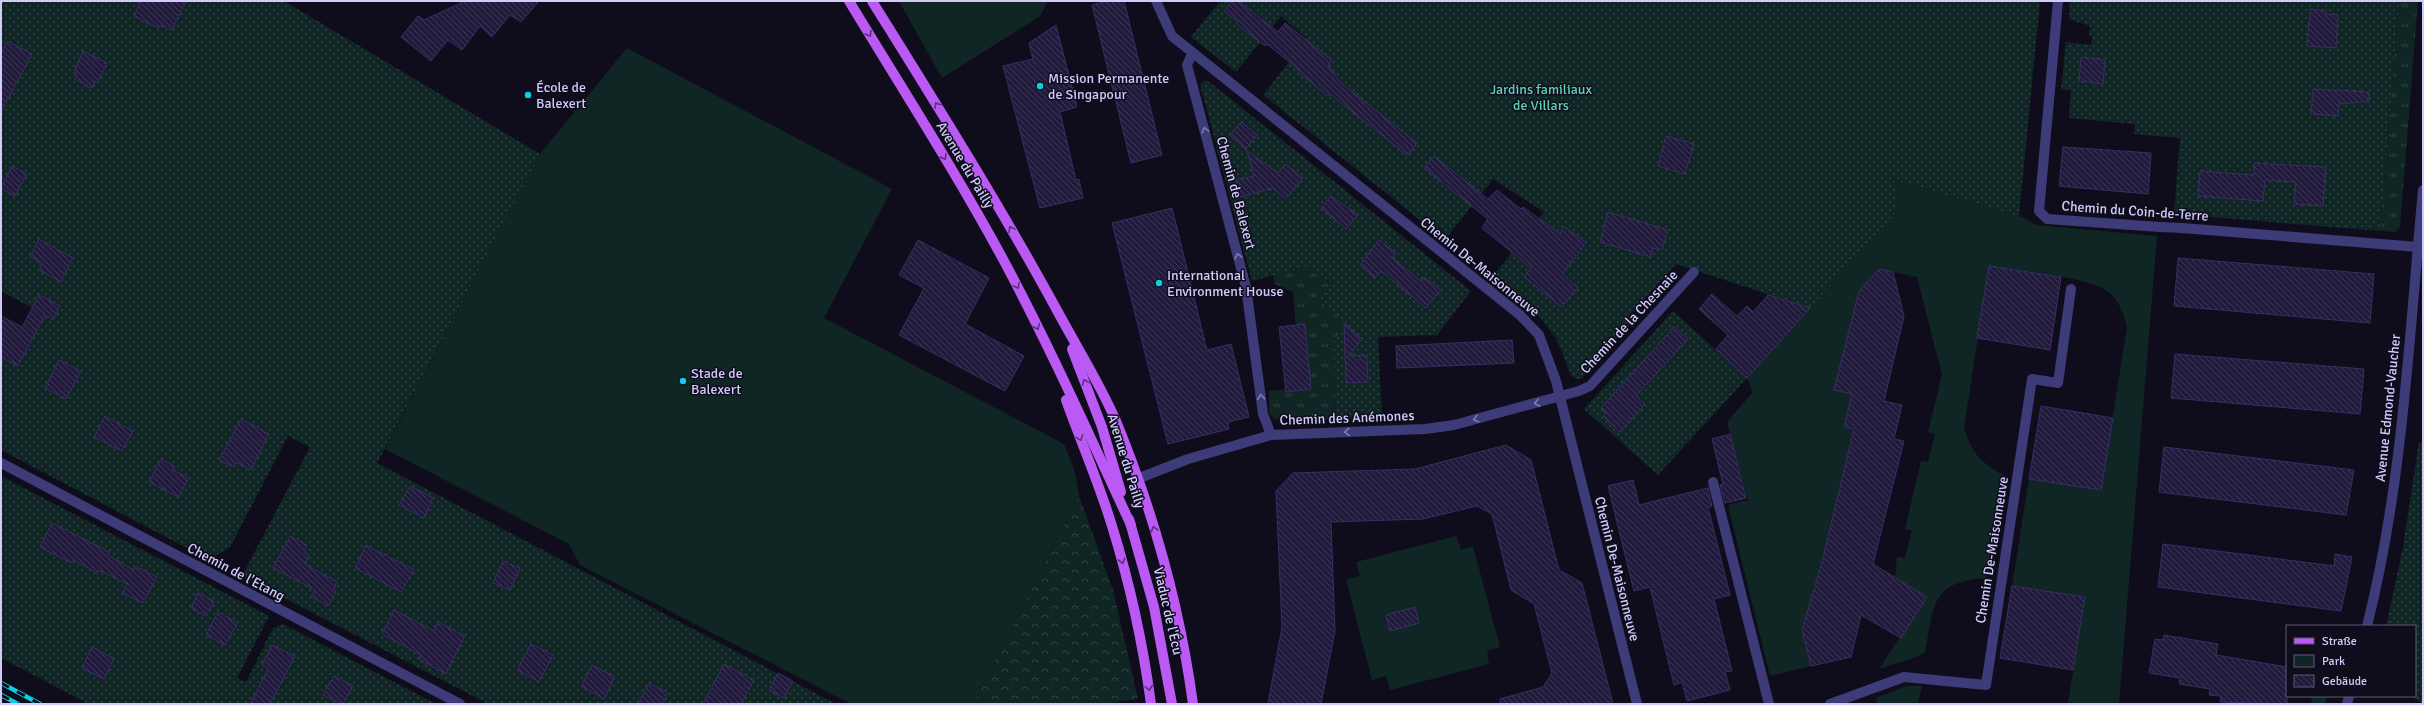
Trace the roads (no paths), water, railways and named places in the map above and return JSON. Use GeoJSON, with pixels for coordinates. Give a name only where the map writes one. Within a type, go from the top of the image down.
{"type":"FeatureCollection","features":[{"type":"Feature","properties":{"kind":"main road","name":"Avenue du Pailly"},"geometry":{"type":"LineString","coordinates":[[849,1],[985,227],[1019,290],[1131,525]]}},
{"type":"Feature","properties":{"kind":"main road","name":"Avenue du Pailly"},"geometry":{"type":"LineString","coordinates":[[872,1],[1020,243],[1105,398],[1137,479],[1169,581],[1183,640],[1193,704]]}},
{"type":"Feature","properties":{"kind":"main road","name":"Avenue du Pailly"},"geometry":{"type":"LineString","coordinates":[[1058,312],[1102,427],[1131,525]]}},
{"type":"Feature","properties":{"kind":"main road","name":"Avenue du Pailly"},"geometry":{"type":"LineString","coordinates":[[1047,349],[1112,525],[1130,590],[1145,660],[1151,704]]}},
{"type":"Feature","properties":{"kind":"main road","name":"Viaduc de l'Écu"},"geometry":{"type":"LineString","coordinates":[[1131,525],[1154,607],[1172,704]]}},
{"type":"Feature","properties":{"kind":"street","name":"Chemin De-Maisonneuve"},"geometry":{"type":"LineString","coordinates":[[1156,1],[1172,36],[1192,54],[1529,324],[1539,336],[1546,351],[1561,397],[1637,704]]}},
{"type":"Feature","properties":{"kind":"street","name":"Chemin du Coin-de-Terre"},"geometry":{"type":"LineString","coordinates":[[2058,1],[2039,211],[2047,219],[2182,228],[2418,248]]}},
{"type":"Feature","properties":{"kind":"street","name":"Chemin de Balexert"},"geometry":{"type":"LineString","coordinates":[[1192,54],[1187,65],[1246,287],[1263,414],[1271,435]]}},
{"type":"Feature","properties":{"kind":"street","name":"Avenue Edmond-Vaucher"},"geometry":{"type":"LineString","coordinates":[[2367,625],[2380,568],[2396,474],[2423,190]]}},
{"type":"Feature","properties":{"kind":"street","name":"Chemin de la Chesnaie"},"geometry":{"type":"LineString","coordinates":[[1561,397],[1590,386],[1694,272]]}},
{"type":"Feature","properties":{"kind":"street","name":"Chemin De-Maisonneuve"},"geometry":{"type":"LineString","coordinates":[[1830,704],[1904,677],[1986,685],[1998,594],[2032,379],[2058,383],[2071,289]]}},
{"type":"Feature","properties":{"kind":"street","name":"Chemin des Anémones"},"geometry":{"type":"LineString","coordinates":[[1137,479],[1188,459],[1271,435],[1425,429],[1454,425],[1561,397]]}},
{"type":"Feature","properties":{"kind":"street","name":"Chemin de l'Etang"},"geometry":{"type":"LineString","coordinates":[[1,463],[460,704]]}},
{"type":"Feature","properties":{"kind":"street"},"geometry":{"type":"LineString","coordinates":[[1713,482],[1769,704]]}},
{"type":"Feature","properties":{"kind":"railway"},"geometry":{"type":"LineString","coordinates":[[1,683],[40,704]]}},
{"type":"Feature","properties":{"kind":"railway"},"geometry":{"type":"LineString","coordinates":[[1,695],[18,704]]}},
{"type":"Feature","properties":{"kind":"place","name":"Mission Permanente de Singapour"},"geometry":{"type":"Point","coordinates":[1040,86]}},
{"type":"Feature","properties":{"kind":"place","name":"École de Balexert"},"geometry":{"type":"Point","coordinates":[528,95]}},
{"type":"Feature","properties":{"kind":"place","name":"International Environment House"},"geometry":{"type":"Point","coordinates":[1159,283]}},
{"type":"Feature","properties":{"kind":"place","name":"Stade de Balexert"},"geometry":{"type":"Point","coordinates":[683,381]}},
{"type":"Feature","properties":{"kind":"park label","name":"Jardins familiaux de Villars"},"geometry":{"type":"Point","coordinates":[1541,98]}}]}
